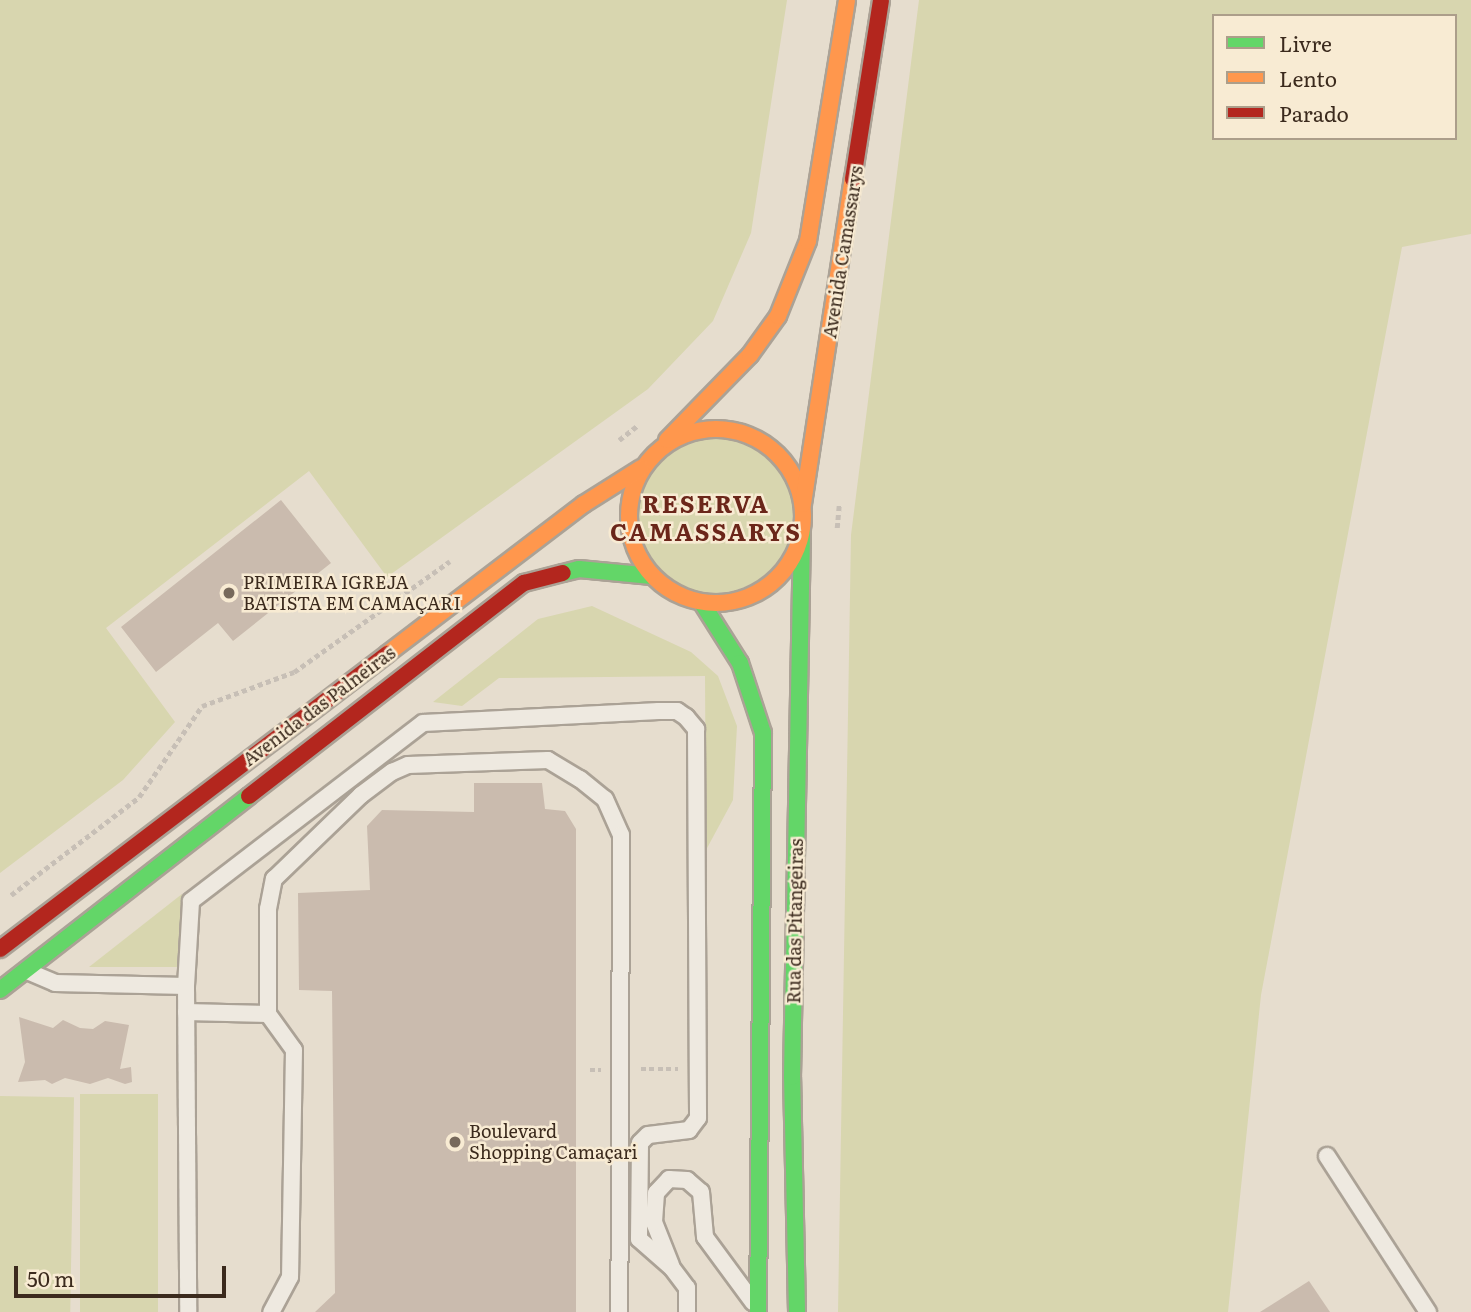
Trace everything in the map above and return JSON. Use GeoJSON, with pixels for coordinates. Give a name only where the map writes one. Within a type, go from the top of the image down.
{"type":"FeatureCollection","features":[{"type":"Feature","properties":{"kind":"street","name":"Avenida Camassarys"},"geometry":{"type":"LineString","coordinates":[[660,447],[750,355],[778,316],[808,241],[847,0]]}},
{"type":"Feature","properties":{"kind":"street","name":"Avenida Camassarys"},"geometry":{"type":"LineString","coordinates":[[803,504],[881,0]]}},
{"type":"Feature","properties":{"kind":"street"},"geometry":{"type":"LineString","coordinates":[[709,428],[735,430],[760,440],[780,457],[796,479],[803,504],[802,531],[794,557],[777,579],[755,594],[729,603],[702,603],[675,593],[652,576],[636,552],[628,524],[630,495],[641,468],[660,447],[683,433],[709,428]]}},
{"type":"Feature","properties":{"kind":"street","name":"Avenida das Palneiras"},"geometry":{"type":"LineString","coordinates":[[0,949],[584,503],[641,468]]}},
{"type":"Feature","properties":{"kind":"street","name":"Rua das Pitangeiras"},"geometry":{"type":"LineString","coordinates":[[797,1312],[792,1077],[802,531]]}},
{"type":"Feature","properties":{"kind":"street","name":"Avenida das Palneiras"},"geometry":{"type":"LineString","coordinates":[[0,990],[524,583],[579,569],[652,576]]}},
{"type":"Feature","properties":{"kind":"street","name":"Rua das Pitangeiras"},"geometry":{"type":"LineString","coordinates":[[702,603],[740,663],[763,733],[758,1310]]}},
{"type":"Feature","properties":{"kind":"lane"},"geometry":{"type":"LineString","coordinates":[[188,1312],[186,986],[191,901],[423,723],[677,711],[696,729],[698,1118],[689,1130],[648,1135],[640,1143],[639,1239],[672,1268],[687,1288],[687,1312]]}},
{"type":"Feature","properties":{"kind":"lane"},"geometry":{"type":"LineString","coordinates":[[271,1312],[290,1277],[294,1050],[268,1014],[268,909],[274,878],[360,795],[408,765],[548,760],[605,799],[621,835],[619,1312]]}},
{"type":"Feature","properties":{"kind":"lane"},"geometry":{"type":"LineString","coordinates":[[25,970],[55,983],[186,986]]}},
{"type":"Feature","properties":{"kind":"lane"},"geometry":{"type":"LineString","coordinates":[[186,1012],[268,1014]]}},
{"type":"Feature","properties":{"kind":"lane"},"geometry":{"type":"LineString","coordinates":[[1327,1156],[1428,1312]]}},
{"type":"Feature","properties":{"kind":"lane"},"geometry":{"type":"LineString","coordinates":[[672,1268],[654,1222],[656,1193],[669,1179],[687,1180],[701,1192],[705,1237],[719,1262],[758,1310]]}},
{"type":"Feature","properties":{"kind":"path"},"geometry":{"type":"LineString","coordinates":[[607,448],[647,419]]}},
{"type":"Feature","properties":{"kind":"path"},"geometry":{"type":"LineString","coordinates":[[836,540],[840,499]]}},
{"type":"Feature","properties":{"kind":"path"},"geometry":{"type":"LineString","coordinates":[[0,904],[139,797],[202,706],[294,672],[462,552]]}},
{"type":"Feature","properties":{"kind":"path"},"geometry":{"type":"LineString","coordinates":[[590,1070],[699,1068]]}},
{"type":"Feature","properties":{"kind":"shaded area"},"geometry":{"type":"Polygon","coordinates":[[[0,0],[787,0],[751,233],[713,321],[648,389],[387,577],[309,471],[106,628],[175,722],[123,780],[0,873],[0,0]]]}},
{"type":"Feature","properties":{"kind":"shaded area"},"geometry":{"type":"Polygon","coordinates":[[[919,0],[1471,0],[1471,234],[1402,247],[1261,995],[1228,1312],[838,1312],[851,535],[919,0]]]}},
{"type":"Feature","properties":{"kind":"shaded area"},"geometry":{"type":"Polygon","coordinates":[[[715,437],[745,443],[770,460],[787,485],[793,515],[787,545],[770,570],[745,587],[715,593],[685,587],[660,570],[643,545],[637,515],[643,485],[660,460],[685,443],[715,437]]]}},
{"type":"Feature","properties":{"kind":"shaded area"},"geometry":{"type":"Polygon","coordinates":[[[592,606],[691,652],[718,676],[737,726],[733,800],[706,850],[705,676],[499,678],[462,706],[433,702],[538,619],[592,606]]]}},
{"type":"Feature","properties":{"kind":"shaded area"},"geometry":{"type":"Polygon","coordinates":[[[182,894],[177,967],[89,967],[182,894]]]}},
{"type":"Feature","properties":{"kind":"shaded area"},"geometry":{"type":"Polygon","coordinates":[[[80,1094],[158,1094],[158,1312],[80,1312],[80,1094]]]}},
{"type":"Feature","properties":{"kind":"shaded area"},"geometry":{"type":"Polygon","coordinates":[[[0,1096],[74,1097],[70,1312],[0,1312],[0,1096]]]}},
{"type":"Feature","properties":{"kind":"building","name":"PRIMEIRA IGREJA BATISTA EM CAMAÇARI"},"geometry":{"type":"Polygon","coordinates":[[[281,500],[331,563],[233,641],[218,623],[156,672],[121,627],[281,500]]]}},
{"type":"Feature","properties":{"kind":"building","name":"Boulevard Shopping Camaçari"},"geometry":{"type":"Polygon","coordinates":[[[474,783],[542,783],[545,809],[565,811],[576,829],[576,1312],[315,1312],[335,1293],[332,991],[299,990],[298,893],[370,890],[367,826],[382,810],[474,812],[474,783]]]}},
{"type":"Feature","properties":{"kind":"building"},"geometry":{"type":"Polygon","coordinates":[[[19,1017],[53,1028],[63,1020],[80,1028],[93,1029],[105,1021],[129,1025],[120,1069],[131,1067],[132,1082],[125,1084],[108,1078],[90,1084],[65,1078],[52,1084],[45,1080],[18,1082],[25,1062],[19,1017]]]}},
{"type":"Feature","properties":{"kind":"building"},"geometry":{"type":"Polygon","coordinates":[[[1309,1281],[1330,1312],[1260,1312],[1309,1281]]]}},
{"type":"Feature","properties":{"kind":"traffic: fast"},"geometry":{"type":"LineString","coordinates":[[797,1312],[792,1077],[802,531]]}},
{"type":"Feature","properties":{"kind":"traffic: fast"},"geometry":{"type":"LineString","coordinates":[[563,573],[579,569],[652,576]]}},
{"type":"Feature","properties":{"kind":"traffic: fast"},"geometry":{"type":"LineString","coordinates":[[702,603],[740,663],[763,733],[758,1312]]}},
{"type":"Feature","properties":{"kind":"traffic: fast"},"geometry":{"type":"LineString","coordinates":[[0,990],[249,796]]}},
{"type":"Feature","properties":{"kind":"traffic: slow"},"geometry":{"type":"LineString","coordinates":[[667,440],[750,355],[778,316],[808,241],[847,0]]}},
{"type":"Feature","properties":{"kind":"traffic: slow"},"geometry":{"type":"LineString","coordinates":[[803,504],[853,179]]}},
{"type":"Feature","properties":{"kind":"traffic: slow"},"geometry":{"type":"LineString","coordinates":[[716,429],[749,435],[778,454],[797,483],[803,516],[797,549],[778,578],[749,597],[716,603],[683,597],[654,578],[635,549],[629,516],[635,483],[654,454],[683,435],[716,429]]}},
{"type":"Feature","properties":{"kind":"traffic: slow"},"geometry":{"type":"LineString","coordinates":[[387,654],[584,504],[641,468]]}},
{"type":"Feature","properties":{"kind":"traffic: jam"},"geometry":{"type":"LineString","coordinates":[[853,179],[881,0]]}},
{"type":"Feature","properties":{"kind":"traffic: jam"},"geometry":{"type":"LineString","coordinates":[[249,796],[524,583],[563,573]]}},
{"type":"Feature","properties":{"kind":"traffic: jam"},"geometry":{"type":"LineString","coordinates":[[0,949],[387,654]]}},
{"type":"Feature","properties":{"kind":"place","name":"PRIMEIRA IGREJA BATISTA EM CAMAÇARI"},"geometry":{"type":"Point","coordinates":[229,593]}},
{"type":"Feature","properties":{"kind":"place","name":"Boulevard Shopping Camaçari"},"geometry":{"type":"Point","coordinates":[455,1142]}},
{"type":"Feature","properties":{"kind":"district","name":"RESERVA CAMASSARYS"},"geometry":{"type":"Point","coordinates":[706,517]}}]}
